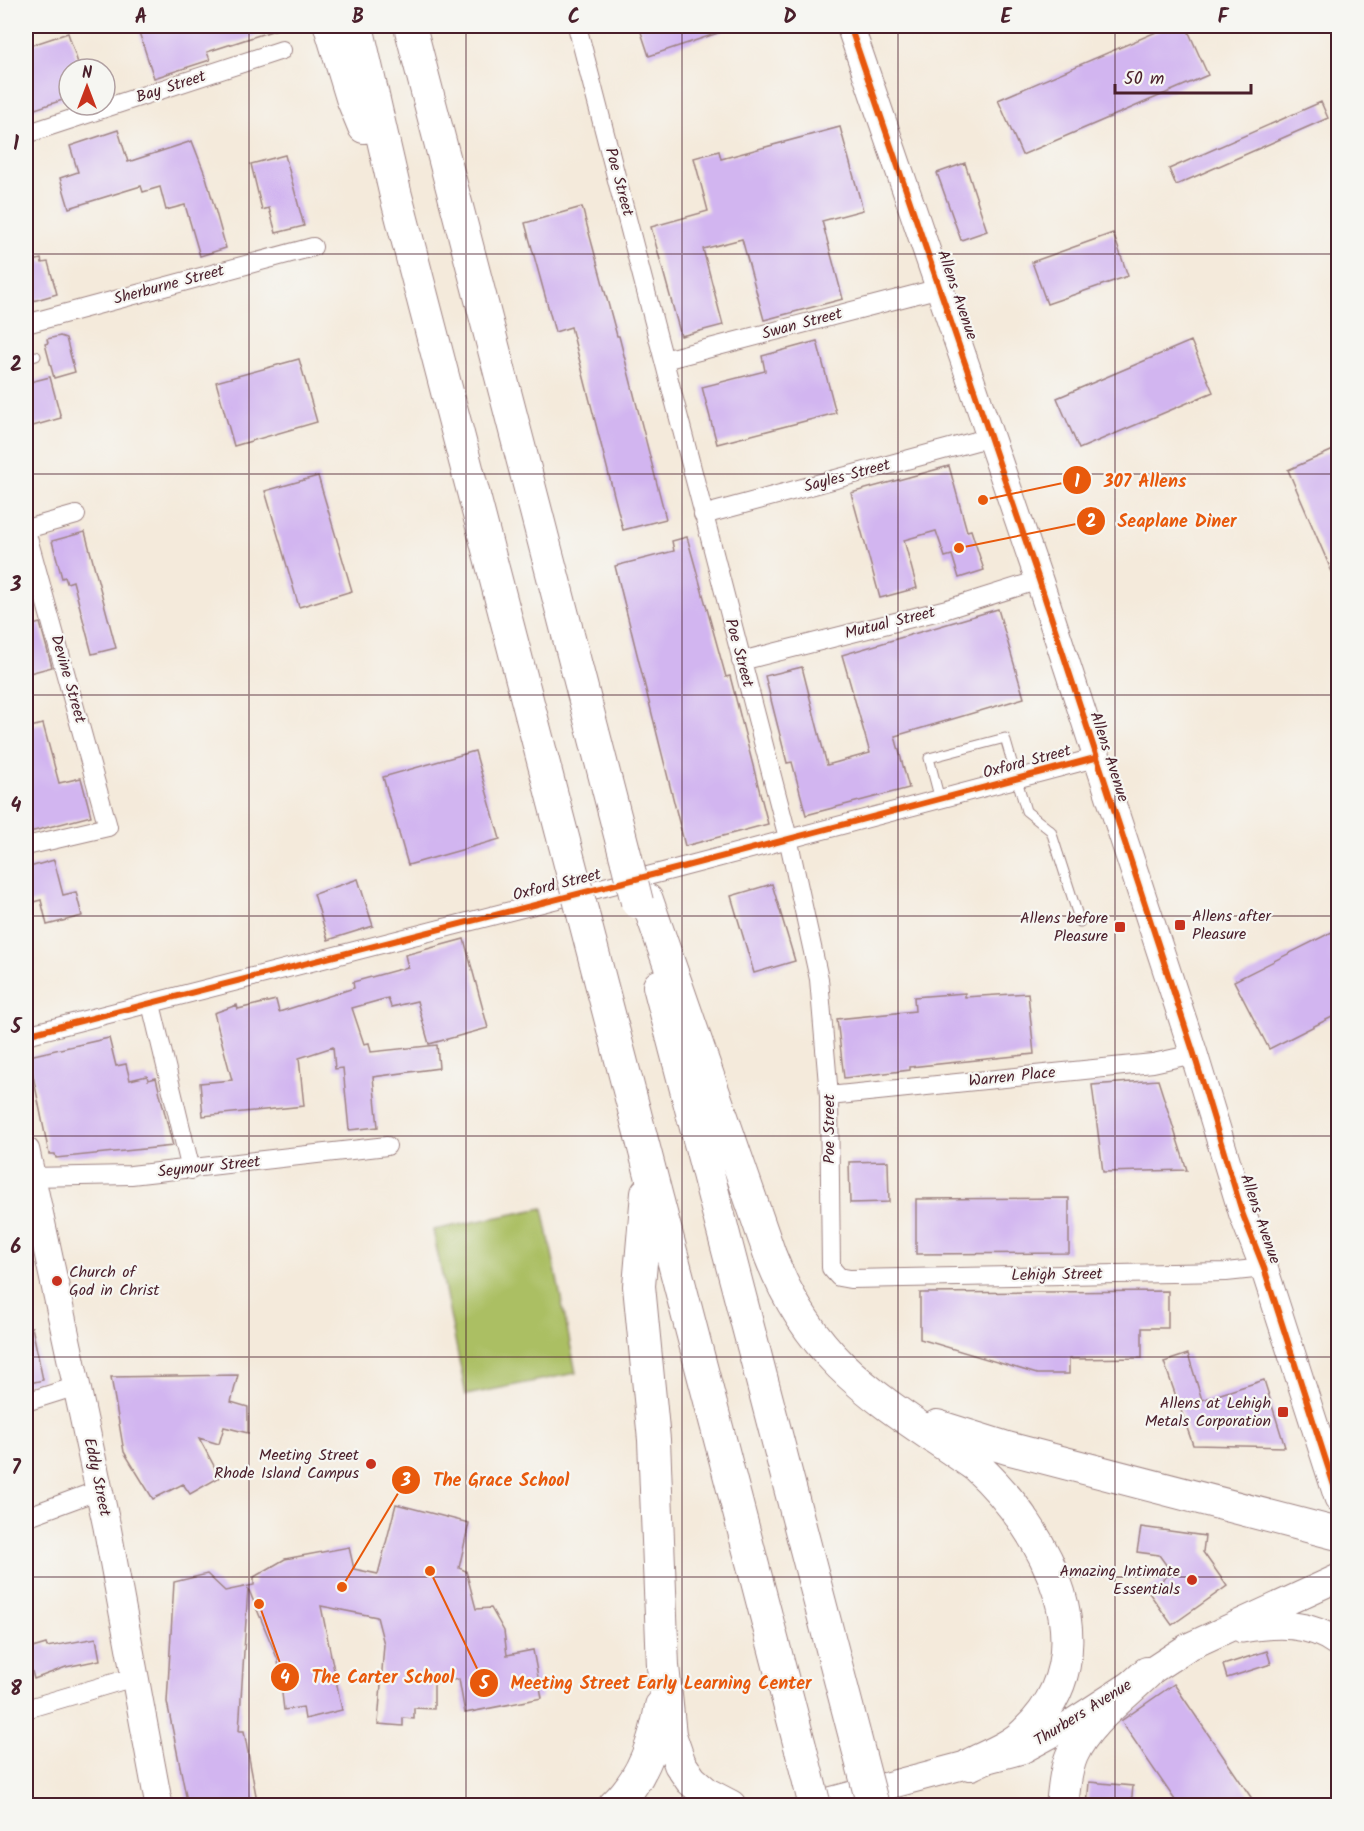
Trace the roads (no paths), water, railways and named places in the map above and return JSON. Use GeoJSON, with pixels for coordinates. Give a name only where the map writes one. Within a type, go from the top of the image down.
{"type":"FeatureCollection","features":[{"type":"Feature","properties":{"kind":"highway"},"geometry":{"type":"LineString","coordinates":[[330,26],[352,98],[395,192]]}},
{"type":"Feature","properties":{"kind":"highway"},"geometry":{"type":"LineString","coordinates":[[357,26],[395,192],[815,1806]]}},
{"type":"Feature","properties":{"kind":"highway"},"geometry":{"type":"LineString","coordinates":[[410,26],[612,804],[642,901],[873,1806]]}},
{"type":"Feature","properties":{"kind":"highway"},"geometry":{"type":"LineString","coordinates":[[642,901],[783,1288],[813,1338],[841,1368],[875,1396],[976,1466],[992,1480],[1023,1516],[1044,1552],[1058,1587],[1066,1638],[1064,1666],[1053,1696],[1025,1733],[1014,1742],[971,1764]]}},
{"type":"Feature","properties":{"kind":"highway"},"geometry":{"type":"LineString","coordinates":[[649,1173],[639,1286],[654,1440],[663,1666],[670,1735],[680,1764],[699,1787],[730,1806]]}},
{"type":"Feature","properties":{"kind":"highway"},"geometry":{"type":"LineString","coordinates":[[875,1396],[920,1419],[969,1437],[1338,1534]]}},
{"type":"Feature","properties":{"kind":"highway"},"geometry":{"type":"LineString","coordinates":[[614,1806],[640,1771],[652,1744],[662,1701],[663,1666]]}},
{"type":"Feature","properties":{"kind":"highway"},"geometry":{"type":"LineString","coordinates":[[1062,1806],[1066,1774],[1076,1748],[1086,1734],[1147,1673]]}},
{"type":"Feature","properties":{"kind":"main road","name":"Allens Avenue"},"geometry":{"type":"LineString","coordinates":[[850,26],[1039,580],[1095,758],[1194,1054],[1243,1215],[1264,1268],[1338,1498]]}},
{"type":"Feature","properties":{"kind":"main road","name":"Eddy Street"},"geometry":{"type":"LineString","coordinates":[[26,1151],[31,1177],[32,1216],[77,1386],[159,1806]]}},
{"type":"Feature","properties":{"kind":"main road","name":"Thurbers Avenue"},"geometry":{"type":"LineString","coordinates":[[811,1806],[971,1764],[1038,1742],[1211,1635],[1338,1578]]}},
{"type":"Feature","properties":{"kind":"main road"},"geometry":{"type":"LineString","coordinates":[[1211,1635],[1264,1625],[1287,1625],[1312,1629],[1338,1643]]}},
{"type":"Feature","properties":{"kind":"street","name":"Poe Street"},"geometry":{"type":"LineString","coordinates":[[577,26],[788,838],[822,991],[829,1096],[829,1263],[834,1273],[850,1279]]}},
{"type":"Feature","properties":{"kind":"street","name":"Bay Street"},"geometry":{"type":"LineString","coordinates":[[26,134],[282,50]]}},
{"type":"Feature","properties":{"kind":"street","name":"Sherburne Street"},"geometry":{"type":"LineString","coordinates":[[26,324],[313,247]]}},
{"type":"Feature","properties":{"kind":"street","name":"Swan Street"},"geometry":{"type":"LineString","coordinates":[[664,360],[940,288]]}},
{"type":"Feature","properties":{"kind":"street","name":"Sayles Street"},"geometry":{"type":"LineString","coordinates":[[703,515],[991,437]]}},
{"type":"Feature","properties":{"kind":"street"},"geometry":{"type":"LineString","coordinates":[[26,530],[76,515]]}},
{"type":"Feature","properties":{"kind":"street","name":"Devine Street"},"geometry":{"type":"LineString","coordinates":[[26,530],[108,827],[26,846]]}},
{"type":"Feature","properties":{"kind":"street","name":"Mutual Street"},"geometry":{"type":"LineString","coordinates":[[741,661],[945,603],[1039,580]]}},
{"type":"Feature","properties":{"kind":"street","name":"Oxford Street"},"geometry":{"type":"LineString","coordinates":[[26,1035],[1095,758]]}},
{"type":"Feature","properties":{"kind":"street"},"geometry":{"type":"LineString","coordinates":[[151,1004],[191,1170]]}},
{"type":"Feature","properties":{"kind":"street","name":"Warren Place"},"geometry":{"type":"LineString","coordinates":[[829,1096],[1153,1063],[1194,1054]]}},
{"type":"Feature","properties":{"kind":"street","name":"Seymour Street"},"geometry":{"type":"LineString","coordinates":[[31,1177],[131,1175],[191,1170],[387,1146]]}},
{"type":"Feature","properties":{"kind":"street","name":"Lehigh Street"},"geometry":{"type":"LineString","coordinates":[[850,1279],[1226,1272],[1264,1268]]}},
{"type":"Feature","properties":{"kind":"street"},"geometry":{"type":"LineString","coordinates":[[26,1402],[77,1386]]}},
{"type":"Feature","properties":{"kind":"street"},"geometry":{"type":"LineString","coordinates":[[26,1517],[99,1491]]}},
{"type":"Feature","properties":{"kind":"street"},"geometry":{"type":"LineString","coordinates":[[26,1709],[134,1677]]}},
{"type":"Feature","properties":{"kind":"lane"},"geometry":{"type":"LineString","coordinates":[[26,359],[36,356]]}},
{"type":"Feature","properties":{"kind":"lane"},"geometry":{"type":"LineString","coordinates":[[940,800],[929,758],[1005,738],[1026,811],[1051,831],[1080,922]]}},
{"type":"Feature","properties":{"kind":"place","name":"307 Allens"},"geometry":{"type":"Point","coordinates":[983,500]}},
{"type":"Feature","properties":{"kind":"place","name":"Seaplane Diner"},"geometry":{"type":"Point","coordinates":[959,548]}},
{"type":"Feature","properties":{"kind":"place","name":"Allens after Pleasure"},"geometry":{"type":"Point","coordinates":[1180,925]}},
{"type":"Feature","properties":{"kind":"place","name":"Allens before Pleasure"},"geometry":{"type":"Point","coordinates":[1120,927]}},
{"type":"Feature","properties":{"kind":"place","name":"Church of God in Christ"},"geometry":{"type":"Point","coordinates":[57,1281]}},
{"type":"Feature","properties":{"kind":"place","name":"Allens at Lehigh Metals Corporation"},"geometry":{"type":"Point","coordinates":[1283,1412]}},
{"type":"Feature","properties":{"kind":"place","name":"Meeting Street Rhode Island Campus"},"geometry":{"type":"Point","coordinates":[371,1464]}},
{"type":"Feature","properties":{"kind":"place","name":"Meeting Street Early Learning Center"},"geometry":{"type":"Point","coordinates":[430,1571]}},
{"type":"Feature","properties":{"kind":"place","name":"Amazing Intimate Essentials"},"geometry":{"type":"Point","coordinates":[1192,1580]}},
{"type":"Feature","properties":{"kind":"place","name":"The Grace School"},"geometry":{"type":"Point","coordinates":[342,1587]}},
{"type":"Feature","properties":{"kind":"place","name":"The Carter School"},"geometry":{"type":"Point","coordinates":[259,1604]}}]}
